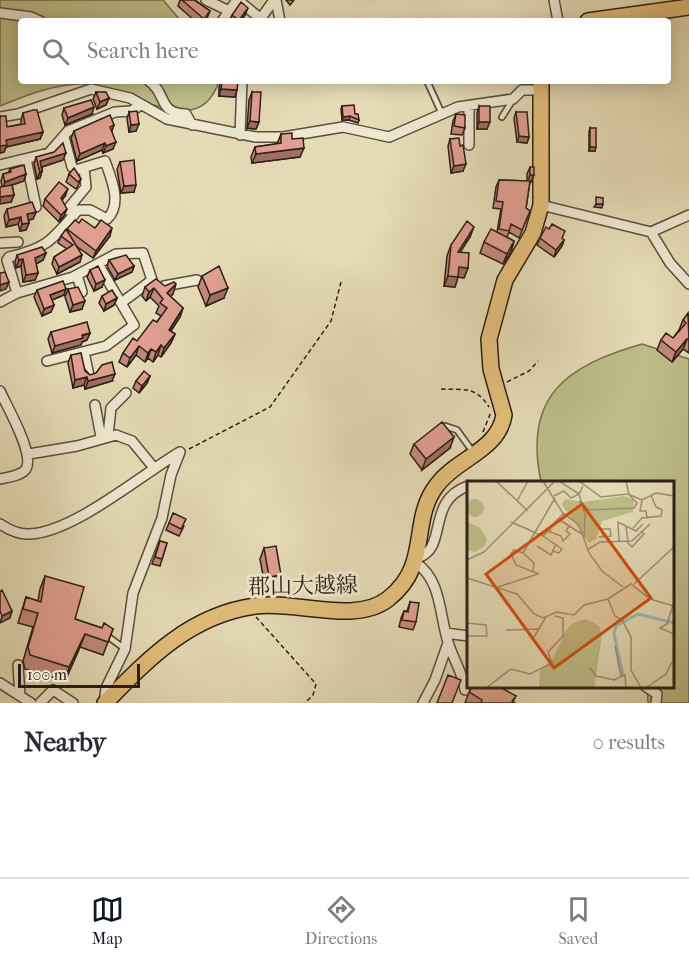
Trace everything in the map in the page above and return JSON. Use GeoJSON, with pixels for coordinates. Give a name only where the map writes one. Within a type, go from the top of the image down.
{"type":"FeatureCollection","features":[{"type":"Feature","properties":{"kind":"main road"},"geometry":{"type":"LineString","coordinates":[[610,18],[689,7]]}},
{"type":"Feature","properties":{"kind":"main road","name":"郡山大越線"},"geometry":{"type":"LineString","coordinates":[[105,703],[171,640],[209,618],[249,607],[284,605],[346,611],[361,610],[387,600],[407,580],[416,560],[429,496],[447,473],[495,439],[503,421],[504,415],[489,354],[489,339],[505,280],[533,233],[541,205],[541,85]]}},
{"type":"Feature","properties":{"kind":"street"},"geometry":{"type":"LineString","coordinates":[[206,0],[229,11]]}},
{"type":"Feature","properties":{"kind":"street"},"geometry":{"type":"LineString","coordinates":[[224,18],[237,0],[258,18]]}},
{"type":"Feature","properties":{"kind":"street"},"geometry":{"type":"LineString","coordinates":[[262,18],[275,0]]}},
{"type":"Feature","properties":{"kind":"street"},"geometry":{"type":"LineString","coordinates":[[275,0],[279,18]]}},
{"type":"Feature","properties":{"kind":"street"},"geometry":{"type":"LineString","coordinates":[[554,0],[557,18]]}},
{"type":"Feature","properties":{"kind":"street"},"geometry":{"type":"LineString","coordinates":[[0,13],[33,18]]}},
{"type":"Feature","properties":{"kind":"street"},"geometry":{"type":"LineString","coordinates":[[152,84],[156,87],[166,107],[174,114],[186,114],[192,125]]}},
{"type":"Feature","properties":{"kind":"street"},"geometry":{"type":"LineString","coordinates":[[240,135],[242,84]]}},
{"type":"Feature","properties":{"kind":"street"},"geometry":{"type":"LineString","coordinates":[[0,117],[18,114],[91,89],[120,95],[159,116],[240,135],[283,137],[343,128],[389,137],[442,114],[469,105],[513,99],[522,90],[541,85]]}},
{"type":"Feature","properties":{"kind":"street"},"geometry":{"type":"LineString","coordinates":[[0,165],[54,150],[66,132],[100,117],[115,112],[131,111],[141,105]]}},
{"type":"Feature","properties":{"kind":"street"},"geometry":{"type":"LineString","coordinates":[[469,105],[469,145]]}},
{"type":"Feature","properties":{"kind":"street"},"geometry":{"type":"LineString","coordinates":[[17,293],[7,260],[9,257],[34,250],[54,239],[78,210],[90,210],[107,219],[111,215],[114,192],[105,161],[76,170],[72,167],[64,137]]}},
{"type":"Feature","properties":{"kind":"street"},"geometry":{"type":"LineString","coordinates":[[26,159],[36,207]]}},
{"type":"Feature","properties":{"kind":"street"},"geometry":{"type":"LineString","coordinates":[[67,210],[86,187],[84,168]]}},
{"type":"Feature","properties":{"kind":"street"},"geometry":{"type":"LineString","coordinates":[[541,205],[651,232],[689,215]]}},
{"type":"Feature","properties":{"kind":"street"},"geometry":{"type":"LineString","coordinates":[[651,232],[670,262],[689,284]]}},
{"type":"Feature","properties":{"kind":"street"},"geometry":{"type":"LineString","coordinates":[[0,243],[18,242]]}},
{"type":"Feature","properties":{"kind":"street"},"geometry":{"type":"LineString","coordinates":[[0,302],[17,293],[77,275],[116,254],[143,252],[150,266],[152,280]]}},
{"type":"Feature","properties":{"kind":"street"},"geometry":{"type":"LineString","coordinates":[[47,361],[105,346],[134,325],[98,264]]}},
{"type":"Feature","properties":{"kind":"street"},"geometry":{"type":"LineString","coordinates":[[77,275],[82,292]]}},
{"type":"Feature","properties":{"kind":"street"},"geometry":{"type":"LineString","coordinates":[[152,280],[162,286],[197,280]]}},
{"type":"Feature","properties":{"kind":"street"},"geometry":{"type":"LineString","coordinates":[[121,303],[152,280]]}},
{"type":"Feature","properties":{"kind":"street"},"geometry":{"type":"LineString","coordinates":[[84,352],[89,376]]}},
{"type":"Feature","properties":{"kind":"street"},"geometry":{"type":"LineString","coordinates":[[0,391],[29,454],[23,472],[0,479]]}},
{"type":"Feature","properties":{"kind":"street"},"geometry":{"type":"LineString","coordinates":[[105,436],[111,408],[126,393]]}},
{"type":"Feature","properties":{"kind":"street"},"geometry":{"type":"LineString","coordinates":[[95,405],[105,436]]}},
{"type":"Feature","properties":{"kind":"street"},"geometry":{"type":"LineString","coordinates":[[29,454],[77,446],[105,436],[122,436],[132,441],[154,468]]}},
{"type":"Feature","properties":{"kind":"street"},"geometry":{"type":"LineString","coordinates":[[0,524],[13,531],[26,534],[60,526],[96,507],[183,451]]}},
{"type":"Feature","properties":{"kind":"street"},"geometry":{"type":"LineString","coordinates":[[105,703],[106,688],[126,649],[134,593],[162,518],[171,475],[183,451]]}},
{"type":"Feature","properties":{"kind":"street"},"geometry":{"type":"LineString","coordinates":[[465,690],[464,680],[447,638],[437,593],[430,575],[416,560],[426,555],[434,545],[446,501],[453,493],[467,486]]}},
{"type":"Feature","properties":{"kind":"street"},"geometry":{"type":"LineString","coordinates":[[447,638],[467,636]]}},
{"type":"Feature","properties":{"kind":"street"},"geometry":{"type":"LineString","coordinates":[[423,703],[435,680],[447,638]]}},
{"type":"Feature","properties":{"kind":"street"},"geometry":{"type":"LineString","coordinates":[[18,665],[20,696]]}},
{"type":"Feature","properties":{"kind":"street"},"geometry":{"type":"LineString","coordinates":[[0,683],[31,703]]}},
{"type":"Feature","properties":{"kind":"street"},"geometry":{"type":"LineString","coordinates":[[647,688],[657,694],[656,703]]}},
{"type":"Feature","properties":{"kind":"street"},"geometry":{"type":"LineString","coordinates":[[40,703],[53,690],[74,703]]}},
{"type":"Feature","properties":{"kind":"lane"},"geometry":{"type":"LineString","coordinates":[[428,84],[442,114]]}},
{"type":"Feature","properties":{"kind":"lane"},"geometry":{"type":"LineString","coordinates":[[502,117],[513,99]]}},
{"type":"Feature","properties":{"kind":"lane"},"geometry":{"type":"LineString","coordinates":[[445,426],[457,430],[477,452]]}},
{"type":"Feature","properties":{"kind":"lane"},"geometry":{"type":"LineString","coordinates":[[101,633],[126,649]]}},
{"type":"Feature","properties":{"kind":"path"},"geometry":{"type":"LineString","coordinates":[[183,451],[270,406],[331,321],[340,282]]}},
{"type":"Feature","properties":{"kind":"path"},"geometry":{"type":"LineString","coordinates":[[496,386],[529,371],[538,361]]}},
{"type":"Feature","properties":{"kind":"path"},"geometry":{"type":"LineString","coordinates":[[441,389],[468,390],[481,395],[491,410],[477,452]]}},
{"type":"Feature","properties":{"kind":"path"},"geometry":{"type":"LineString","coordinates":[[249,607],[259,622],[316,684],[313,695],[305,703]]}},
{"type":"Feature","properties":{"kind":"green space"},"geometry":{"type":"Polygon","coordinates":[[[0,0],[163,0],[178,18],[18,18],[18,84],[81,84],[50,88],[0,106],[0,0]]]}},
{"type":"Feature","properties":{"kind":"green space"},"geometry":{"type":"Polygon","coordinates":[[[81,84],[217,84],[209,100],[195,109],[178,110],[99,86],[81,84]]]}},
{"type":"Feature","properties":{"kind":"green space"},"geometry":{"type":"Polygon","coordinates":[[[642,344],[689,359],[689,703],[648,703],[647,688],[674,688],[674,481],[541,481],[537,453],[538,428],[545,407],[556,389],[571,375],[615,353],[642,344]]]}},
{"type":"Feature","properties":{"kind":"building"},"geometry":{"type":"Polygon","coordinates":[[[182,0],[194,0],[210,11],[203,18],[182,0]]]}},
{"type":"Feature","properties":{"kind":"building"},"geometry":{"type":"Polygon","coordinates":[[[241,2],[248,8],[240,18],[232,15],[241,2]]]}},
{"type":"Feature","properties":{"kind":"building"},"geometry":{"type":"Polygon","coordinates":[[[222,84],[238,84],[237,90],[221,89],[222,84]]]}},
{"type":"Feature","properties":{"kind":"building"},"geometry":{"type":"Polygon","coordinates":[[[96,92],[106,92],[109,98],[100,102],[96,92]]]}},
{"type":"Feature","properties":{"kind":"building"},"geometry":{"type":"Polygon","coordinates":[[[252,92],[261,92],[259,122],[250,121],[252,92]]]}},
{"type":"Feature","properties":{"kind":"building"},"geometry":{"type":"Polygon","coordinates":[[[91,100],[94,107],[68,118],[64,108],[91,100]]]}},
{"type":"Feature","properties":{"kind":"building"},"geometry":{"type":"Polygon","coordinates":[[[354,105],[355,114],[358,114],[359,120],[350,116],[343,117],[342,106],[354,105]]]}},
{"type":"Feature","properties":{"kind":"building"},"geometry":{"type":"Polygon","coordinates":[[[479,106],[490,106],[490,122],[479,122],[479,106]]]}},
{"type":"Feature","properties":{"kind":"building"},"geometry":{"type":"Polygon","coordinates":[[[37,110],[43,132],[6,140],[7,145],[0,146],[0,116],[6,116],[7,127],[25,124],[23,113],[37,110]]]}},
{"type":"Feature","properties":{"kind":"building"},"geometry":{"type":"Polygon","coordinates":[[[137,111],[139,124],[131,125],[129,112],[137,111]]]}},
{"type":"Feature","properties":{"kind":"building"},"geometry":{"type":"Polygon","coordinates":[[[516,112],[527,112],[529,137],[519,136],[516,112]]]}},
{"type":"Feature","properties":{"kind":"building"},"geometry":{"type":"Polygon","coordinates":[[[456,114],[465,115],[465,128],[454,126],[456,114]]]}},
{"type":"Feature","properties":{"kind":"building"},"geometry":{"type":"Polygon","coordinates":[[[110,115],[114,125],[110,127],[116,142],[106,146],[105,143],[80,154],[74,131],[110,115]]]}},
{"type":"Feature","properties":{"kind":"building"},"geometry":{"type":"Polygon","coordinates":[[[590,128],[596,128],[596,147],[590,147],[590,128]]]}},
{"type":"Feature","properties":{"kind":"building"},"geometry":{"type":"Polygon","coordinates":[[[292,133],[292,139],[303,138],[304,148],[256,154],[255,147],[281,143],[281,134],[292,133]]]}},
{"type":"Feature","properties":{"kind":"building"},"geometry":{"type":"Polygon","coordinates":[[[459,138],[460,146],[463,145],[466,164],[454,166],[450,139],[459,138]]]}},
{"type":"Feature","properties":{"kind":"building"},"geometry":{"type":"Polygon","coordinates":[[[63,143],[66,153],[40,161],[42,171],[40,172],[36,157],[54,152],[63,143]]]}},
{"type":"Feature","properties":{"kind":"building"},"geometry":{"type":"Polygon","coordinates":[[[134,160],[136,185],[124,186],[120,162],[134,160]]]}},
{"type":"Feature","properties":{"kind":"building"},"geometry":{"type":"Polygon","coordinates":[[[24,165],[26,174],[5,182],[3,174],[11,172],[10,169],[24,165]]]}},
{"type":"Feature","properties":{"kind":"building"},"geometry":{"type":"Polygon","coordinates":[[[530,167],[534,167],[534,175],[530,175],[530,167]]]}},
{"type":"Feature","properties":{"kind":"building"},"geometry":{"type":"Polygon","coordinates":[[[74,168],[81,179],[78,182],[69,174],[74,168]]]}},
{"type":"Feature","properties":{"kind":"building"},"geometry":{"type":"Polygon","coordinates":[[[499,180],[530,181],[526,208],[530,211],[522,230],[511,224],[509,231],[499,229],[503,202],[496,201],[499,180]]]}},
{"type":"Feature","properties":{"kind":"building"},"geometry":{"type":"Polygon","coordinates":[[[59,182],[68,189],[61,198],[67,209],[61,215],[45,199],[59,182]]]}},
{"type":"Feature","properties":{"kind":"building"},"geometry":{"type":"Polygon","coordinates":[[[12,185],[14,195],[0,197],[0,187],[12,185]]]}},
{"type":"Feature","properties":{"kind":"building"},"geometry":{"type":"Polygon","coordinates":[[[596,197],[603,198],[603,204],[596,204],[596,197]]]}},
{"type":"Feature","properties":{"kind":"building"},"geometry":{"type":"Polygon","coordinates":[[[32,202],[36,212],[27,214],[29,223],[22,224],[21,217],[9,220],[7,209],[32,202]]]}},
{"type":"Feature","properties":{"kind":"building"},"geometry":{"type":"Polygon","coordinates":[[[82,219],[95,228],[101,220],[112,228],[96,251],[67,229],[75,220],[79,223],[82,219]]]}},
{"type":"Feature","properties":{"kind":"building"},"geometry":{"type":"Polygon","coordinates":[[[467,221],[474,227],[458,252],[469,253],[468,268],[459,267],[458,277],[448,276],[451,245],[467,221]]]}},
{"type":"Feature","properties":{"kind":"building"},"geometry":{"type":"Polygon","coordinates":[[[552,224],[565,231],[562,238],[564,240],[556,250],[540,238],[546,227],[549,229],[552,224]]]}},
{"type":"Feature","properties":{"kind":"building"},"geometry":{"type":"Polygon","coordinates":[[[66,229],[82,255],[59,267],[54,257],[73,245],[61,236],[66,229]]]}},
{"type":"Feature","properties":{"kind":"building"},"geometry":{"type":"Polygon","coordinates":[[[491,229],[514,241],[507,254],[484,242],[491,229]]]}},
{"type":"Feature","properties":{"kind":"building"},"geometry":{"type":"Polygon","coordinates":[[[42,247],[46,253],[35,258],[38,273],[26,275],[23,259],[19,260],[17,255],[42,247]]]}},
{"type":"Feature","properties":{"kind":"building"},"geometry":{"type":"Polygon","coordinates":[[[126,255],[134,266],[118,274],[109,260],[126,255]]]}},
{"type":"Feature","properties":{"kind":"building"},"geometry":{"type":"Polygon","coordinates":[[[98,266],[105,280],[96,284],[90,270],[98,266]]]}},
{"type":"Feature","properties":{"kind":"building"},"geometry":{"type":"Polygon","coordinates":[[[219,266],[228,288],[210,295],[202,276],[219,266]]]}},
{"type":"Feature","properties":{"kind":"building"},"geometry":{"type":"Polygon","coordinates":[[[5,272],[9,282],[0,285],[0,273],[5,272]]]}},
{"type":"Feature","properties":{"kind":"building"},"geometry":{"type":"Polygon","coordinates":[[[156,279],[165,286],[174,282],[176,284],[167,293],[183,308],[169,330],[175,334],[164,348],[161,345],[156,352],[151,349],[148,353],[139,346],[130,358],[123,353],[133,338],[137,341],[153,320],[157,322],[167,308],[160,303],[163,299],[154,288],[149,292],[145,287],[156,279]]]}},
{"type":"Feature","properties":{"kind":"building"},"geometry":{"type":"Polygon","coordinates":[[[63,281],[66,289],[50,295],[54,305],[44,309],[37,290],[63,281]]]}},
{"type":"Feature","properties":{"kind":"building"},"geometry":{"type":"Polygon","coordinates":[[[78,287],[85,301],[73,305],[68,289],[78,287]]]}},
{"type":"Feature","properties":{"kind":"building"},"geometry":{"type":"Polygon","coordinates":[[[112,290],[117,298],[106,304],[102,296],[112,290]]]}},
{"type":"Feature","properties":{"kind":"building"},"geometry":{"type":"Polygon","coordinates":[[[688,313],[689,340],[687,339],[676,352],[661,340],[666,333],[673,338],[686,323],[683,320],[688,313]]]}},
{"type":"Feature","properties":{"kind":"building"},"geometry":{"type":"Polygon","coordinates":[[[87,322],[90,333],[82,335],[83,338],[55,346],[51,332],[87,322]]]}},
{"type":"Feature","properties":{"kind":"building"},"geometry":{"type":"Polygon","coordinates":[[[81,353],[85,371],[90,375],[96,373],[102,365],[112,362],[115,374],[88,381],[87,377],[75,380],[71,355],[81,353]]]}},
{"type":"Feature","properties":{"kind":"building"},"geometry":{"type":"Polygon","coordinates":[[[144,371],[150,376],[142,386],[136,381],[144,371]]]}},
{"type":"Feature","properties":{"kind":"building"},"geometry":{"type":"Polygon","coordinates":[[[442,422],[454,437],[426,459],[414,444],[442,422]]]}},
{"type":"Feature","properties":{"kind":"building"},"geometry":{"type":"Polygon","coordinates":[[[173,513],[186,519],[181,529],[169,523],[173,513]]]}},
{"type":"Feature","properties":{"kind":"building"},"geometry":{"type":"Polygon","coordinates":[[[160,541],[167,543],[162,559],[155,557],[160,541]]]}},
{"type":"Feature","properties":{"kind":"building"},"geometry":{"type":"Polygon","coordinates":[[[276,546],[281,575],[269,577],[264,548],[276,546]]]}},
{"type":"Feature","properties":{"kind":"building"},"geometry":{"type":"Polygon","coordinates":[[[45,576],[84,587],[75,619],[102,628],[104,623],[113,629],[108,642],[85,634],[69,667],[30,655],[28,647],[38,613],[23,609],[26,597],[41,602],[45,576]]]}},
{"type":"Feature","properties":{"kind":"building"},"geometry":{"type":"Polygon","coordinates":[[[2,590],[12,611],[2,616],[0,592],[2,590]]]}},
{"type":"Feature","properties":{"kind":"building"},"geometry":{"type":"Polygon","coordinates":[[[410,602],[419,603],[416,622],[402,620],[404,611],[408,612],[410,602]]]}},
{"type":"Feature","properties":{"kind":"building"},"geometry":{"type":"Polygon","coordinates":[[[448,675],[461,680],[452,703],[437,703],[448,675]]]}},
{"type":"Feature","properties":{"kind":"building"},"geometry":{"type":"Polygon","coordinates":[[[471,688],[502,688],[516,696],[512,701],[515,703],[481,703],[482,700],[469,692],[471,688]]]}}]}
